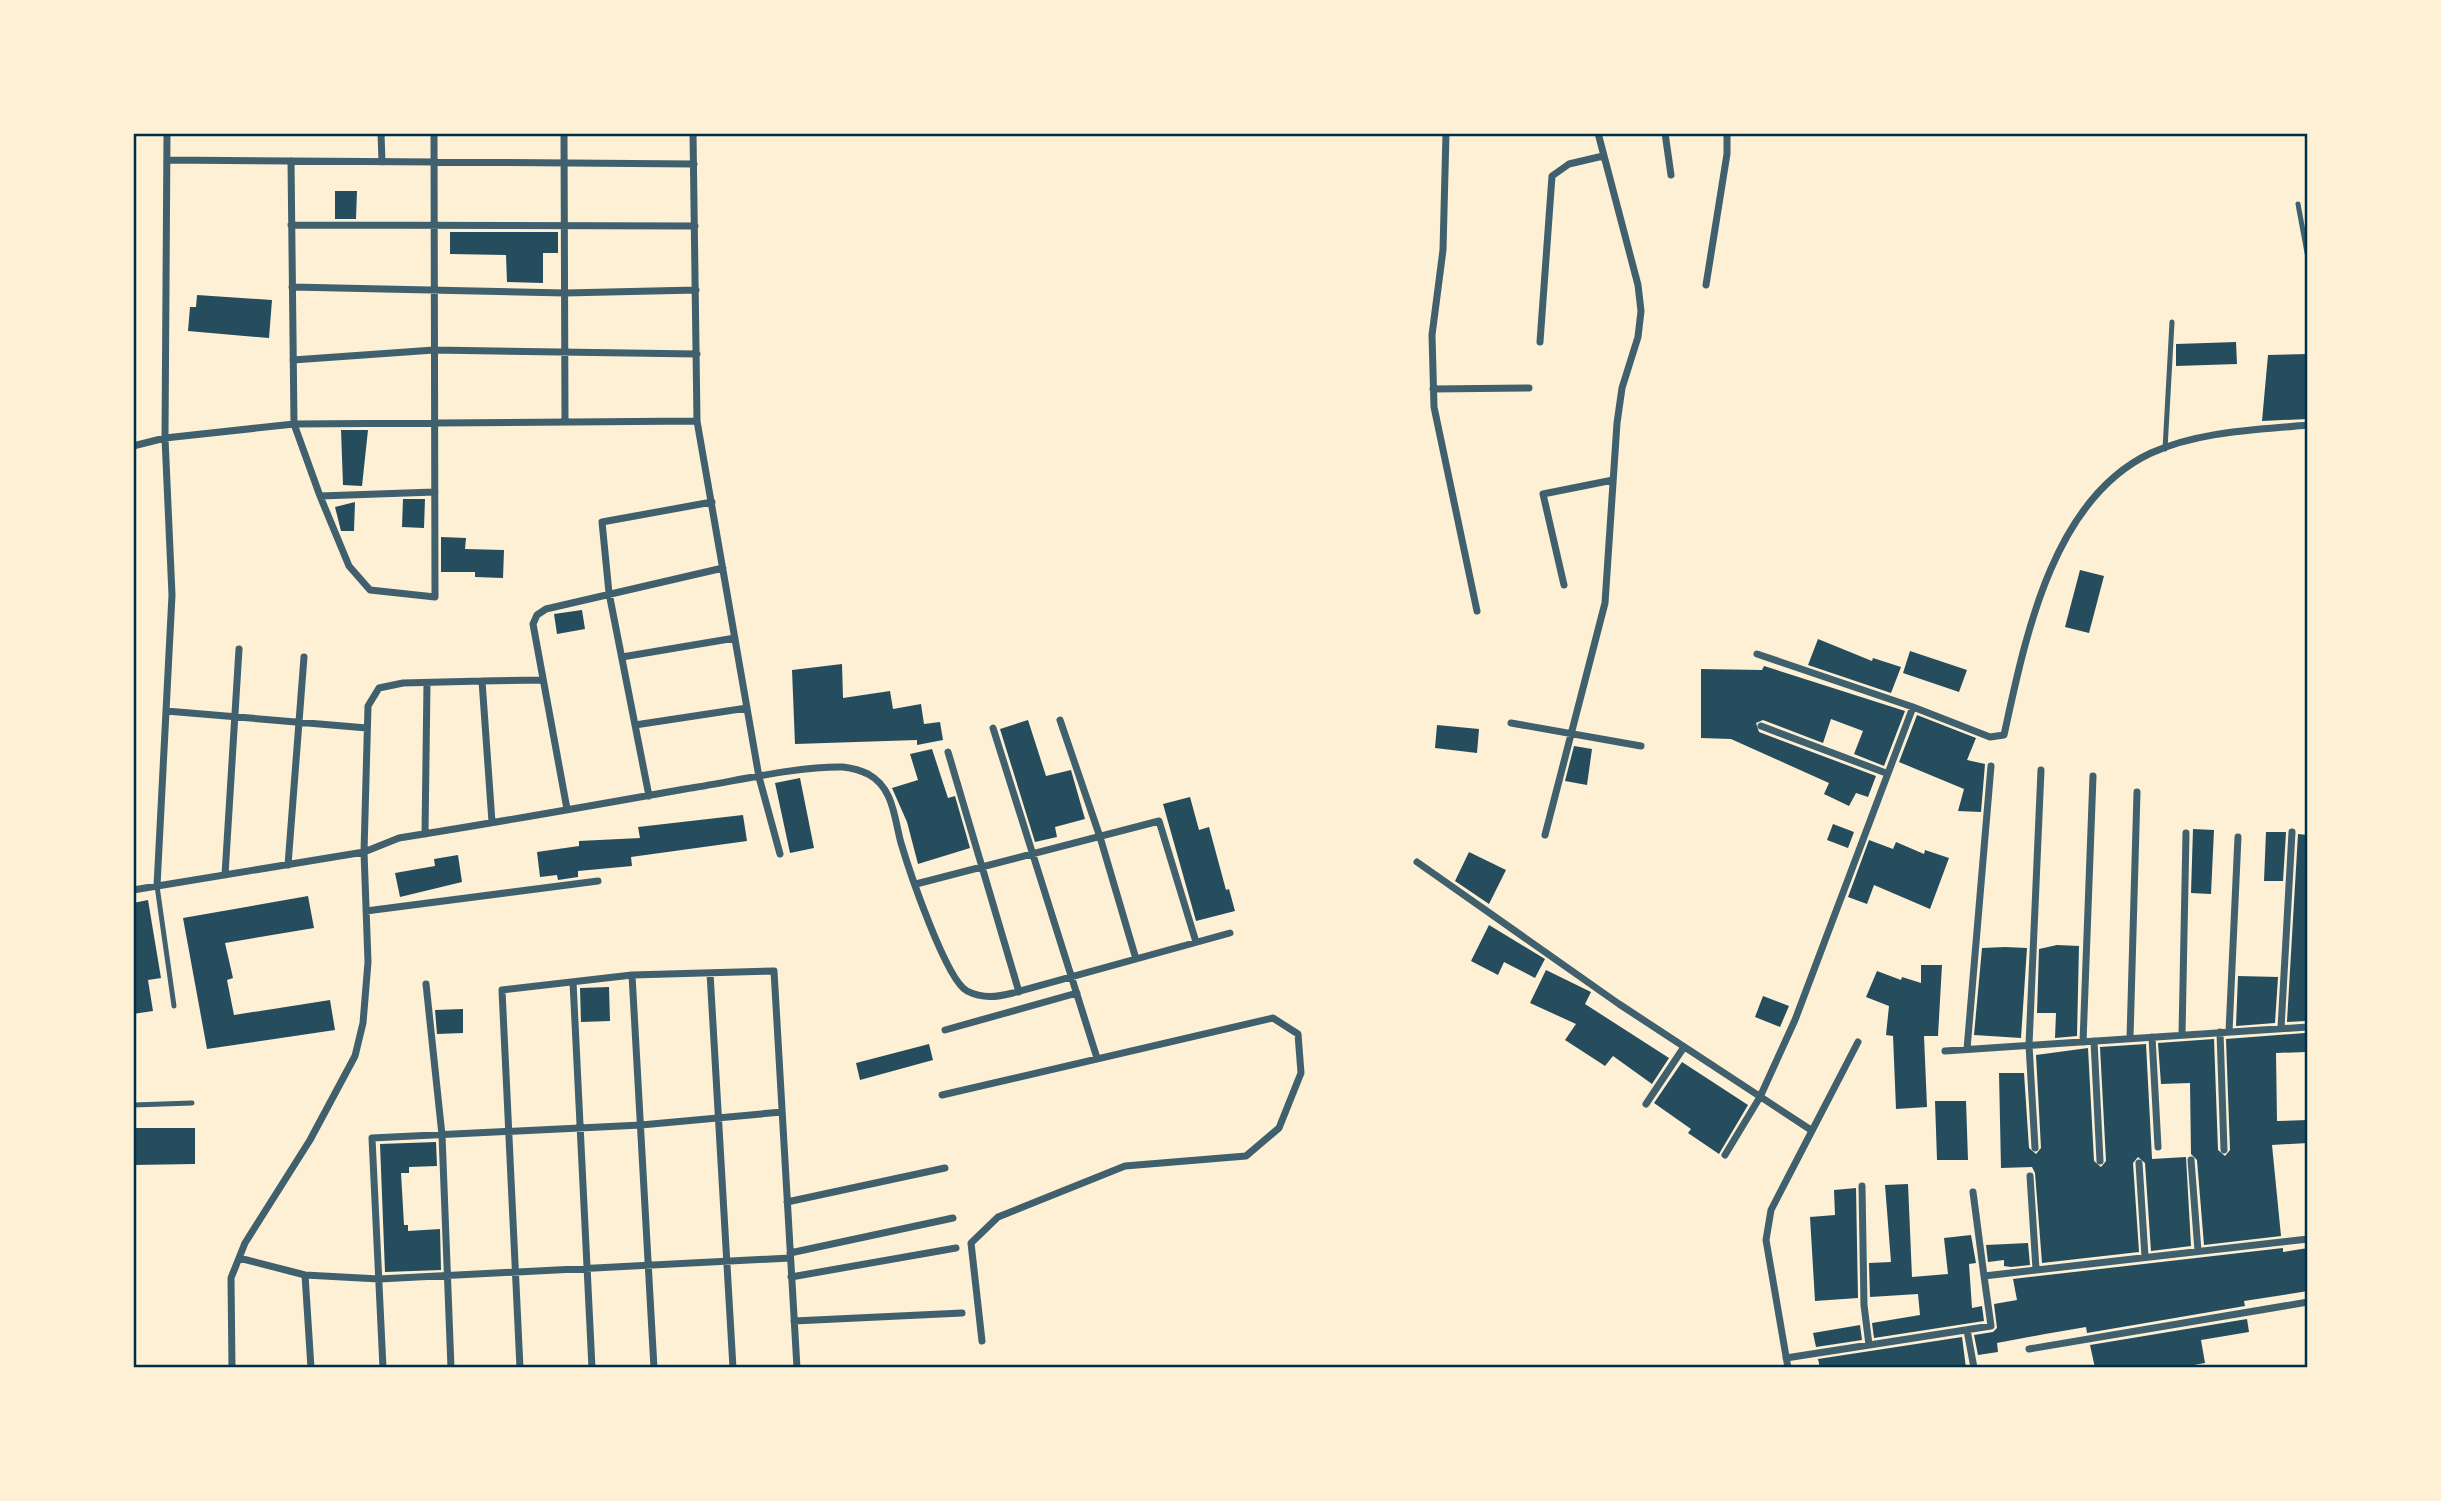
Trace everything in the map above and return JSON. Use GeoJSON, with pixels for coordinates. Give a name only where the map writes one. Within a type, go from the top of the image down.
{"type":"FeatureCollection","features":[{"type":"Feature","properties":{"kind":"street"},"geometry":{"type":"LineString","coordinates":[[157,886],[172,594],[165,438],[167,133]]}},
{"type":"Feature","properties":{"kind":"street"},"geometry":{"type":"LineString","coordinates":[[381,133],[382,162]]}},
{"type":"Feature","properties":{"kind":"street"},"geometry":{"type":"LineString","coordinates":[[291,161],[294,424],[349,566],[370,590],[435,597],[434,133]]}},
{"type":"Feature","properties":{"kind":"street"},"geometry":{"type":"LineString","coordinates":[[564,133],[565,422]]}},
{"type":"Feature","properties":{"kind":"street"},"geometry":{"type":"LineString","coordinates":[[693,133],[698,421],[759,777],[780,854]]}},
{"type":"Feature","properties":{"kind":"street"},"geometry":{"type":"LineString","coordinates":[[1446,133],[1443,250],[1432,335],[1434,407],[1476,611]]}},
{"type":"Feature","properties":{"kind":"street"},"geometry":{"type":"LineString","coordinates":[[1545,835],[1605,603],[1617,423],[1622,388],[1638,337],[1641,311],[1639,285],[1598,133]]}},
{"type":"Feature","properties":{"kind":"street"},"geometry":{"type":"LineString","coordinates":[[1665,133],[1671,175]]}},
{"type":"Feature","properties":{"kind":"street"},"geometry":{"type":"LineString","coordinates":[[1706,285],[1727,154],[1727,133]]}},
{"type":"Feature","properties":{"kind":"street"},"geometry":{"type":"LineString","coordinates":[[1540,342],[1552,176],[1569,164],[1603,156]]}},
{"type":"Feature","properties":{"kind":"street"},"geometry":{"type":"LineString","coordinates":[[167,160],[694,164]]}},
{"type":"Feature","properties":{"kind":"street"},"geometry":{"type":"LineString","coordinates":[[291,225],[695,226]]}},
{"type":"Feature","properties":{"kind":"street"},"geometry":{"type":"LineString","coordinates":[[292,287],[434,288],[565,293],[695,290]]}},
{"type":"Feature","properties":{"kind":"street"},"geometry":{"type":"LineString","coordinates":[[293,360],[434,350],[697,354]]}},
{"type":"Feature","properties":{"kind":"street"},"geometry":{"type":"LineString","coordinates":[[1433,389],[1528,388]]}},
{"type":"Feature","properties":{"kind":"street"},"geometry":{"type":"LineString","coordinates":[[133,446],[165,438],[294,424],[698,421]]}},
{"type":"Feature","properties":{"kind":"street"},"geometry":{"type":"LineString","coordinates":[[1757,654],[1913,707],[1990,737],[2004,735],[2023,648],[2049,570],[2094,494],[2150,454],[2165,449],[2211,435],[2308,425]]}},
{"type":"Feature","properties":{"kind":"street"},"geometry":{"type":"LineString","coordinates":[[1564,585],[1543,494],[1613,481]]}},
{"type":"Feature","properties":{"kind":"street"},"geometry":{"type":"LineString","coordinates":[[320,496],[435,492]]}},
{"type":"Feature","properties":{"kind":"street"},"geometry":{"type":"LineString","coordinates":[[649,796],[609,593],[602,523],[712,502]]}},
{"type":"Feature","properties":{"kind":"street"},"geometry":{"type":"LineString","coordinates":[[567,809],[533,624],[537,615],[546,609],[609,593],[723,568]]}},
{"type":"Feature","properties":{"kind":"street"},"geometry":{"type":"LineString","coordinates":[[622,657],[735,638]]}},
{"type":"Feature","properties":{"kind":"street"},"geometry":{"type":"LineString","coordinates":[[225,875],[239,649]]}},
{"type":"Feature","properties":{"kind":"street"},"geometry":{"type":"LineString","coordinates":[[288,865],[304,657]]}},
{"type":"Feature","properties":{"kind":"street"},"geometry":{"type":"LineString","coordinates":[[232,1368],[231,1278],[245,1243],[310,1140],[355,1056],[363,1023],[368,962],[364,852],[368,706],[379,688],[427,683],[543,680]]}},
{"type":"Feature","properties":{"kind":"street"},"geometry":{"type":"LineString","coordinates":[[482,681],[492,822]]}},
{"type":"Feature","properties":{"kind":"street"},"geometry":{"type":"LineString","coordinates":[[425,834],[427,683]]}},
{"type":"Feature","properties":{"kind":"street"},"geometry":{"type":"LineString","coordinates":[[1725,1155],[1760,1097],[1795,1020],[1913,707]]}},
{"type":"Feature","properties":{"kind":"street"},"geometry":{"type":"LineString","coordinates":[[635,725],[747,708]]}},
{"type":"Feature","properties":{"kind":"street"},"geometry":{"type":"LineString","coordinates":[[166,711],[367,728]]}},
{"type":"Feature","properties":{"kind":"street"},"geometry":{"type":"LineString","coordinates":[[1060,720],[1100,837],[1136,959]]}},
{"type":"Feature","properties":{"kind":"street"},"geometry":{"type":"LineString","coordinates":[[1511,723],[1641,746]]}},
{"type":"Feature","properties":{"kind":"street"},"geometry":{"type":"LineString","coordinates":[[1761,726],[1886,773]]}},
{"type":"Feature","properties":{"kind":"street"},"geometry":{"type":"LineString","coordinates":[[993,728],[1097,1058]]}},
{"type":"Feature","properties":{"kind":"street"},"geometry":{"type":"LineString","coordinates":[[948,752],[1019,992]]}},
{"type":"Feature","properties":{"kind":"street"},"geometry":{"type":"LineString","coordinates":[[1968,1049],[1991,766]]}},
{"type":"Feature","properties":{"kind":"street"},"geometry":{"type":"LineString","coordinates":[[133,890],[364,852],[398,838],[759,777],[842,767],[855,769],[877,780],[895,809],[901,841],[949,971],[965,990],[990,998],[1019,992],[1230,933]]}},
{"type":"Feature","properties":{"kind":"street"},"geometry":{"type":"LineString","coordinates":[[2035,1148],[2029,1045],[2041,770]]}},
{"type":"Feature","properties":{"kind":"street"},"geometry":{"type":"LineString","coordinates":[[2083,1041],[2093,776]]}},
{"type":"Feature","properties":{"kind":"street"},"geometry":{"type":"LineString","coordinates":[[2130,1038],[2137,792]]}},
{"type":"Feature","properties":{"kind":"street"},"geometry":{"type":"LineString","coordinates":[[916,884],[1159,821],[1196,942]]}},
{"type":"Feature","properties":{"kind":"street"},"geometry":{"type":"LineString","coordinates":[[2281,1028],[2292,832]]}},
{"type":"Feature","properties":{"kind":"street"},"geometry":{"type":"LineString","coordinates":[[2182,1035],[2186,833]]}},
{"type":"Feature","properties":{"kind":"street"},"geometry":{"type":"LineString","coordinates":[[2229,1032],[2238,837]]}},
{"type":"Feature","properties":{"kind":"street"},"geometry":{"type":"LineString","coordinates":[[1417,862],[1684,1047],[1811,1130]]}},
{"type":"Feature","properties":{"kind":"street"},"geometry":{"type":"LineString","coordinates":[[366,911],[598,880]]}},
{"type":"Feature","properties":{"kind":"street"},"geometry":{"type":"LineString","coordinates":[[520,1368],[502,990],[632,975],[774,971],[797,1368]]}},
{"type":"Feature","properties":{"kind":"street"},"geometry":{"type":"LineString","coordinates":[[710,973],[733,1368]]}},
{"type":"Feature","properties":{"kind":"street"},"geometry":{"type":"LineString","coordinates":[[632,975],[654,1368]]}},
{"type":"Feature","properties":{"kind":"street"},"geometry":{"type":"LineString","coordinates":[[573,982],[592,1368]]}},
{"type":"Feature","properties":{"kind":"street"},"geometry":{"type":"LineString","coordinates":[[426,984],[442,1135],[451,1368]]}},
{"type":"Feature","properties":{"kind":"street"},"geometry":{"type":"LineString","coordinates":[[945,1030],[1077,993]]}},
{"type":"Feature","properties":{"kind":"street"},"geometry":{"type":"LineString","coordinates":[[942,1095],[1273,1018],[1298,1034],[1301,1073],[1279,1128],[1246,1156],[1125,1167],[998,1217],[971,1242],[982,1341]]}},
{"type":"Feature","properties":{"kind":"street"},"geometry":{"type":"LineString","coordinates":[[1945,1051],[2308,1027]]}},
{"type":"Feature","properties":{"kind":"street"},"geometry":{"type":"LineString","coordinates":[[2220,1032],[2224,1150]]}},
{"type":"Feature","properties":{"kind":"street"},"geometry":{"type":"LineString","coordinates":[[2152,1037],[2158,1147]]}},
{"type":"Feature","properties":{"kind":"street"},"geometry":{"type":"LineString","coordinates":[[2094,1041],[2100,1161]]}},
{"type":"Feature","properties":{"kind":"street"},"geometry":{"type":"LineString","coordinates":[[1788,1368],[1766,1240],[1771,1210],[1858,1042]]}},
{"type":"Feature","properties":{"kind":"street"},"geometry":{"type":"LineString","coordinates":[[1646,1104],[1684,1047]]}},
{"type":"Feature","properties":{"kind":"street"},"geometry":{"type":"LineString","coordinates":[[383,1368],[372,1138],[641,1125],[782,1112]]}},
{"type":"Feature","properties":{"kind":"street"},"geometry":{"type":"LineString","coordinates":[[2191,1160],[2198,1251]]}},
{"type":"Feature","properties":{"kind":"street"},"geometry":{"type":"LineString","coordinates":[[2139,1163],[2145,1257]]}},
{"type":"Feature","properties":{"kind":"street"},"geometry":{"type":"LineString","coordinates":[[787,1202],[945,1168]]}},
{"type":"Feature","properties":{"kind":"street"},"geometry":{"type":"LineString","coordinates":[[2030,1177],[2036,1269]]}},
{"type":"Feature","properties":{"kind":"street"},"geometry":{"type":"LineString","coordinates":[[1862,1186],[1864,1305],[1869,1345]]}},
{"type":"Feature","properties":{"kind":"street"},"geometry":{"type":"LineString","coordinates":[[1786,1358],[1991,1326],[1973,1192]]}},
{"type":"Feature","properties":{"kind":"street"},"geometry":{"type":"LineString","coordinates":[[239,1258],[306,1275],[379,1279],[727,1262],[790,1256],[953,1218]]}},
{"type":"Feature","properties":{"kind":"street"},"geometry":{"type":"LineString","coordinates":[[1984,1276],[2308,1239]]}},
{"type":"Feature","properties":{"kind":"street"},"geometry":{"type":"LineString","coordinates":[[791,1277],[956,1248]]}},
{"type":"Feature","properties":{"kind":"street"},"geometry":{"type":"LineString","coordinates":[[306,1275],[311,1368]]}},
{"type":"Feature","properties":{"kind":"street"},"geometry":{"type":"LineString","coordinates":[[2029,1349],[2308,1302]]}},
{"type":"Feature","properties":{"kind":"street"},"geometry":{"type":"LineString","coordinates":[[794,1321],[962,1313]]}},
{"type":"Feature","properties":{"kind":"street"},"geometry":{"type":"LineString","coordinates":[[1967,1330],[1974,1368]]}},
{"type":"Feature","properties":{"kind":"lane"},"geometry":{"type":"LineString","coordinates":[[2298,204],[2308,258]]}},
{"type":"Feature","properties":{"kind":"lane"},"geometry":{"type":"LineString","coordinates":[[2165,449],[2172,322]]}},
{"type":"Feature","properties":{"kind":"lane"},"geometry":{"type":"LineString","coordinates":[[157,886],[174,1006]]}},
{"type":"Feature","properties":{"kind":"lane"},"geometry":{"type":"LineString","coordinates":[[133,1105],[192,1103]]}},
{"type":"Feature","properties":{"kind":"building"},"geometry":{"type":"Polygon","coordinates":[[[335,191],[357,191],[356,219],[335,219],[335,191]]]}},
{"type":"Feature","properties":{"kind":"building"},"geometry":{"type":"Polygon","coordinates":[[[450,232],[558,232],[558,253],[543,253],[543,283],[507,282],[506,255],[450,254],[450,232]]]}},
{"type":"Feature","properties":{"kind":"building"},"geometry":{"type":"Polygon","coordinates":[[[197,295],[272,300],[269,338],[188,331],[190,307],[196,307],[197,295]]]}},
{"type":"Feature","properties":{"kind":"building"},"geometry":{"type":"Polygon","coordinates":[[[2236,342],[2237,364],[2176,366],[2176,344],[2236,342]]]}},
{"type":"Feature","properties":{"kind":"building"},"geometry":{"type":"Polygon","coordinates":[[[2308,354],[2308,419],[2262,421],[2268,355],[2308,354]]]}},
{"type":"Feature","properties":{"kind":"building"},"geometry":{"type":"Polygon","coordinates":[[[341,430],[368,430],[362,486],[343,485],[341,430]]]}},
{"type":"Feature","properties":{"kind":"building"},"geometry":{"type":"Polygon","coordinates":[[[403,499],[425,499],[424,528],[402,527],[403,499]]]}},
{"type":"Feature","properties":{"kind":"building"},"geometry":{"type":"Polygon","coordinates":[[[355,502],[354,531],[341,531],[335,507],[355,502]]]}},
{"type":"Feature","properties":{"kind":"building"},"geometry":{"type":"Polygon","coordinates":[[[441,537],[466,538],[465,549],[504,550],[503,578],[475,577],[475,572],[441,572],[441,537]]]}},
{"type":"Feature","properties":{"kind":"building"},"geometry":{"type":"Polygon","coordinates":[[[2080,570],[2104,576],[2089,633],[2065,627],[2080,570]]]}},
{"type":"Feature","properties":{"kind":"building"},"geometry":{"type":"Polygon","coordinates":[[[582,610],[585,629],[557,634],[554,614],[582,610]]]}},
{"type":"Feature","properties":{"kind":"building"},"geometry":{"type":"Polygon","coordinates":[[[1818,639],[1872,661],[1873,658],[1901,667],[1891,693],[1808,665],[1818,639]]]}},
{"type":"Feature","properties":{"kind":"building"},"geometry":{"type":"Polygon","coordinates":[[[1910,651],[1967,670],[1959,692],[1903,673],[1910,651]]]}},
{"type":"Feature","properties":{"kind":"building"},"geometry":{"type":"Polygon","coordinates":[[[842,664],[843,698],[890,691],[893,709],[921,704],[924,724],[940,722],[943,740],[917,745],[917,740],[795,744],[792,670],[842,664]]]}},
{"type":"Feature","properties":{"kind":"building"},"geometry":{"type":"Polygon","coordinates":[[[1764,666],[1905,711],[1884,766],[1854,754],[1863,731],[1831,719],[1823,743],[1763,720],[1756,723],[1759,732],[1876,776],[1868,797],[1856,793],[1849,806],[1824,794],[1829,783],[1731,739],[1701,738],[1701,669],[1762,670],[1764,666]]]}},
{"type":"Feature","properties":{"kind":"building"},"geometry":{"type":"Polygon","coordinates":[[[1917,715],[1976,738],[1967,760],[1985,764],[1981,812],[1958,811],[1964,789],[1899,762],[1917,715]]]}},
{"type":"Feature","properties":{"kind":"building"},"geometry":{"type":"Polygon","coordinates":[[[1028,720],[1046,776],[1071,770],[1085,819],[1055,827],[1057,837],[1035,842],[1000,729],[1028,720]]]}},
{"type":"Feature","properties":{"kind":"building"},"geometry":{"type":"Polygon","coordinates":[[[1437,725],[1479,729],[1477,753],[1435,748],[1437,725]]]}},
{"type":"Feature","properties":{"kind":"building"},"geometry":{"type":"Polygon","coordinates":[[[1574,746],[1592,749],[1587,785],[1565,781],[1574,746]]]}},
{"type":"Feature","properties":{"kind":"building"},"geometry":{"type":"Polygon","coordinates":[[[932,749],[948,798],[955,796],[970,848],[918,864],[907,822],[892,788],[918,780],[910,754],[932,749]]]}},
{"type":"Feature","properties":{"kind":"building"},"geometry":{"type":"Polygon","coordinates":[[[800,778],[814,848],[790,853],[775,783],[800,778]]]}},
{"type":"Feature","properties":{"kind":"building"},"geometry":{"type":"Polygon","coordinates":[[[1190,797],[1199,830],[1209,827],[1226,890],[1229,889],[1235,911],[1196,921],[1163,804],[1190,797]]]}},
{"type":"Feature","properties":{"kind":"building"},"geometry":{"type":"Polygon","coordinates":[[[743,815],[747,841],[631,857],[632,866],[578,871],[578,877],[558,880],[557,875],[540,877],[537,852],[579,846],[579,841],[640,838],[638,827],[743,815]]]}},
{"type":"Feature","properties":{"kind":"building"},"geometry":{"type":"Polygon","coordinates":[[[1833,824],[1854,832],[1848,848],[1827,840],[1833,824]]]}},
{"type":"Feature","properties":{"kind":"building"},"geometry":{"type":"Polygon","coordinates":[[[2193,829],[2214,830],[2211,894],[2191,893],[2193,829]]]}},
{"type":"Feature","properties":{"kind":"building"},"geometry":{"type":"Polygon","coordinates":[[[2266,832],[2286,832],[2283,881],[2264,881],[2266,832]]]}},
{"type":"Feature","properties":{"kind":"building"},"geometry":{"type":"Polygon","coordinates":[[[2298,834],[2308,835],[2306,1021],[2287,1022],[2298,834]]]}},
{"type":"Feature","properties":{"kind":"building"},"geometry":{"type":"Polygon","coordinates":[[[1869,840],[1893,849],[1896,842],[1924,854],[1925,850],[1949,858],[1930,909],[1874,885],[1867,904],[1848,897],[1869,840]]]}},
{"type":"Feature","properties":{"kind":"building"},"geometry":{"type":"Polygon","coordinates":[[[1469,852],[1506,870],[1489,904],[1455,881],[1469,852]]]}},
{"type":"Feature","properties":{"kind":"building"},"geometry":{"type":"Polygon","coordinates":[[[458,855],[462,882],[400,897],[395,873],[435,866],[434,859],[458,855]]]}},
{"type":"Feature","properties":{"kind":"building"},"geometry":{"type":"Polygon","coordinates":[[[308,896],[314,928],[225,943],[233,978],[227,980],[234,1015],[330,1000],[335,1030],[207,1049],[183,918],[308,896]]]}},
{"type":"Feature","properties":{"kind":"building"},"geometry":{"type":"Polygon","coordinates":[[[148,900],[161,978],[148,980],[153,1011],[133,1014],[133,903],[148,900]]]}},
{"type":"Feature","properties":{"kind":"building"},"geometry":{"type":"Polygon","coordinates":[[[1489,925],[1545,959],[1535,978],[1504,962],[1498,975],[1471,961],[1489,925]]]}},
{"type":"Feature","properties":{"kind":"building"},"geometry":{"type":"Polygon","coordinates":[[[2057,945],[2079,946],[2077,1036],[2055,1038],[2056,1013],[2037,1013],[2039,949],[2057,945]]]}},
{"type":"Feature","properties":{"kind":"building"},"geometry":{"type":"Polygon","coordinates":[[[1982,948],[2027,948],[2021,1038],[1974,1035],[1982,948]]]}},
{"type":"Feature","properties":{"kind":"building"},"geometry":{"type":"Polygon","coordinates":[[[1921,965],[1942,965],[1938,1036],[1924,1036],[1927,1107],[1896,1109],[1893,1036],[1886,1035],[1889,1006],[1866,997],[1877,971],[1901,980],[1902,977],[1921,983],[1921,965]]]}},
{"type":"Feature","properties":{"kind":"building"},"geometry":{"type":"Polygon","coordinates":[[[1546,970],[1591,992],[1585,1004],[1669,1058],[1652,1084],[1613,1056],[1605,1066],[1565,1040],[1576,1024],[1530,1003],[1546,970]]]}},
{"type":"Feature","properties":{"kind":"building"},"geometry":{"type":"Polygon","coordinates":[[[2238,976],[2278,977],[2275,1023],[2236,1026],[2238,976]]]}},
{"type":"Feature","properties":{"kind":"building"},"geometry":{"type":"Polygon","coordinates":[[[609,987],[610,1021],[581,1022],[580,988],[609,987]]]}},
{"type":"Feature","properties":{"kind":"building"},"geometry":{"type":"Polygon","coordinates":[[[1763,996],[1789,1006],[1780,1027],[1755,1017],[1763,996]]]}},
{"type":"Feature","properties":{"kind":"building"},"geometry":{"type":"Polygon","coordinates":[[[463,1009],[463,1033],[437,1034],[435,1010],[463,1009]]]}},
{"type":"Feature","properties":{"kind":"building"},"geometry":{"type":"Polygon","coordinates":[[[2305,1033],[2306,1052],[2276,1053],[2277,1121],[2308,1120],[2308,1143],[2272,1145],[2281,1236],[2204,1245],[2197,1160],[2191,1154],[2190,1083],[2161,1084],[2158,1043],[2214,1039],[2218,1150],[2225,1156],[2230,1150],[2226,1039],[2305,1033]]]}},
{"type":"Feature","properties":{"kind":"building"},"geometry":{"type":"Polygon","coordinates":[[[929,1044],[933,1060],[860,1080],[856,1063],[929,1044]]]}},
{"type":"Feature","properties":{"kind":"building"},"geometry":{"type":"Polygon","coordinates":[[[2146,1044],[2152,1159],[2186,1157],[2191,1246],[2151,1251],[2145,1163],[2138,1157],[2133,1163],[2139,1252],[2042,1263],[2035,1173],[2032,1167],[2001,1168],[1999,1073],[2024,1073],[2029,1148],[2036,1154],[2041,1148],[2036,1055],[2088,1048],[2094,1161],[2101,1167],[2106,1161],[2100,1047],[2146,1044]]]}},
{"type":"Feature","properties":{"kind":"building"},"geometry":{"type":"Polygon","coordinates":[[[1682,1062],[1748,1105],[1719,1154],[1688,1133],[1691,1129],[1654,1103],[1682,1062]]]}},
{"type":"Feature","properties":{"kind":"building"},"geometry":{"type":"Polygon","coordinates":[[[1935,1101],[1966,1101],[1968,1160],[1937,1160],[1935,1101]]]}},
{"type":"Feature","properties":{"kind":"building"},"geometry":{"type":"Polygon","coordinates":[[[133,1128],[195,1128],[195,1164],[133,1165],[133,1128]]]}},
{"type":"Feature","properties":{"kind":"building"},"geometry":{"type":"Polygon","coordinates":[[[436,1142],[437,1166],[409,1167],[409,1173],[401,1173],[404,1225],[408,1225],[408,1231],[440,1229],[441,1270],[385,1272],[380,1144],[436,1142]]]}},
{"type":"Feature","properties":{"kind":"building"},"geometry":{"type":"Polygon","coordinates":[[[1908,1184],[1912,1277],[1948,1274],[1944,1238],[1971,1235],[1976,1263],[1969,1264],[1972,1308],[1982,1306],[1984,1321],[1874,1338],[1872,1323],[1920,1315],[1918,1294],[1870,1297],[1869,1263],[1891,1262],[1885,1185],[1908,1184]]]}},
{"type":"Feature","properties":{"kind":"building"},"geometry":{"type":"Polygon","coordinates":[[[1856,1188],[1858,1298],[1815,1301],[1810,1217],[1835,1215],[1834,1190],[1856,1188]]]}},
{"type":"Feature","properties":{"kind":"building"},"geometry":{"type":"Polygon","coordinates":[[[2028,1243],[2030,1265],[2011,1267],[2004,1266],[2004,1260],[1988,1262],[1986,1245],[2028,1243]]]}},
{"type":"Feature","properties":{"kind":"building"},"geometry":{"type":"Polygon","coordinates":[[[2283,1248],[2283,1252],[2308,1248],[2308,1291],[2244,1301],[2245,1306],[2087,1333],[2086,1327],[1997,1343],[1998,1352],[1978,1355],[1974,1335],[1993,1332],[1997,1328],[1994,1304],[2017,1300],[2013,1279],[2283,1248]]]}},
{"type":"Feature","properties":{"kind":"building"},"geometry":{"type":"Polygon","coordinates":[[[2247,1319],[2249,1332],[2201,1340],[2205,1363],[2178,1368],[2095,1368],[2090,1345],[2247,1319]]]}},
{"type":"Feature","properties":{"kind":"building"},"geometry":{"type":"Polygon","coordinates":[[[1860,1325],[1862,1340],[1816,1347],[1813,1333],[1860,1325]]]}},
{"type":"Feature","properties":{"kind":"building"},"geometry":{"type":"Polygon","coordinates":[[[1962,1337],[1966,1368],[1820,1368],[1818,1359],[1962,1337]]]}}]}
